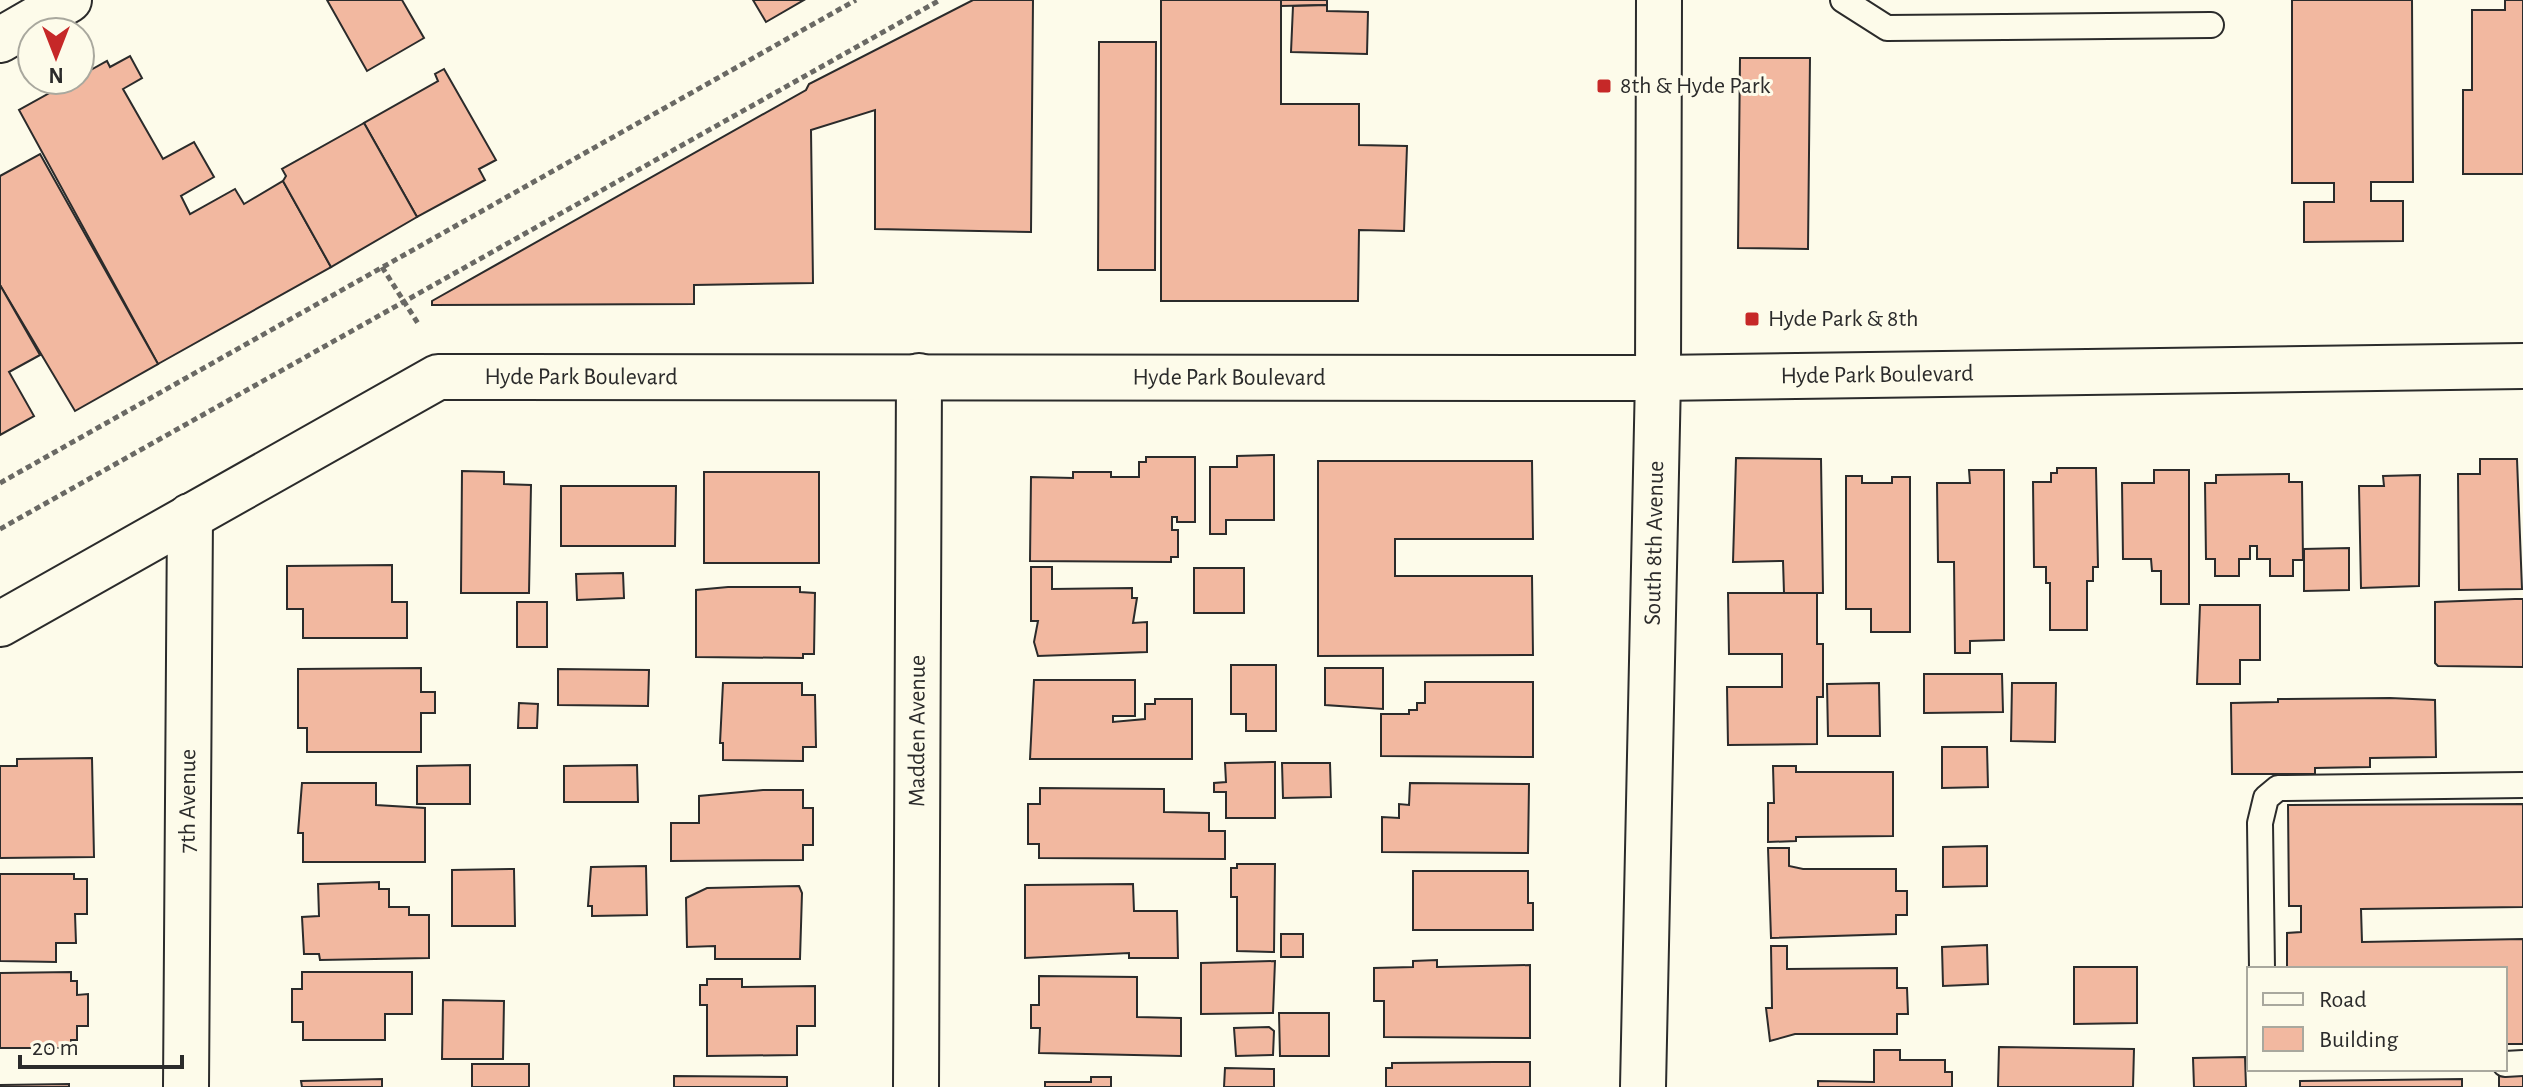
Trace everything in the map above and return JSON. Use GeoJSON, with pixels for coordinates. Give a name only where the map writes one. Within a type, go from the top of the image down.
{"type":"FeatureCollection","features":[{"type":"Feature","properties":{"kind":"street"},"geometry":{"type":"LineString","coordinates":[[0,40],[69,0]]}},
{"type":"Feature","properties":{"kind":"street","name":"South 8th Avenue"},"geometry":{"type":"LineString","coordinates":[[1643,1087],[1658,378],[1659,0]]}},
{"type":"Feature","properties":{"kind":"street","name":"Hyde Park Boulevard"},"geometry":{"type":"LineString","coordinates":[[0,624],[438,377],[1658,378],[2523,366]]}},
{"type":"Feature","properties":{"kind":"street","name":"Madden Avenue"},"geometry":{"type":"LineString","coordinates":[[916,1087],[919,376]]}},
{"type":"Feature","properties":{"kind":"street","name":"7th Avenue"},"geometry":{"type":"LineString","coordinates":[[186,1087],[190,516]]}},
{"type":"Feature","properties":{"kind":"lane"},"geometry":{"type":"LineString","coordinates":[[1843,0],[1887,28],[2211,25]]}},
{"type":"Feature","properties":{"kind":"lane"},"geometry":{"type":"LineString","coordinates":[[2262,967],[2260,823],[2266,798],[2278,788],[2523,785]]}},
{"type":"Feature","properties":{"kind":"path"},"geometry":{"type":"LineString","coordinates":[[0,483],[856,0]]}},
{"type":"Feature","properties":{"kind":"path"},"geometry":{"type":"LineString","coordinates":[[0,529],[940,0]]}},
{"type":"Feature","properties":{"kind":"path"},"geometry":{"type":"LineString","coordinates":[[382,267],[419,325]]}},
{"type":"Feature","properties":{"kind":"building"},"geometry":{"type":"Polygon","coordinates":[[[327,0],[402,0],[424,38],[367,71],[327,0]]]}},
{"type":"Feature","properties":{"kind":"building"},"geometry":{"type":"Polygon","coordinates":[[[753,0],[804,0],[766,22],[753,0]]]}},
{"type":"Feature","properties":{"kind":"building"},"geometry":{"type":"Polygon","coordinates":[[[973,0],[1033,0],[1031,232],[875,229],[875,110],[811,130],[813,283],[694,285],[694,304],[432,305],[432,301],[806,90],[809,84],[973,0]]]}},
{"type":"Feature","properties":{"kind":"building"},"geometry":{"type":"Polygon","coordinates":[[[1161,0],[1281,0],[1281,104],[1359,104],[1359,145],[1407,146],[1404,231],[1359,230],[1358,301],[1161,301],[1161,0]]]}},
{"type":"Feature","properties":{"kind":"building"},"geometry":{"type":"Polygon","coordinates":[[[1281,0],[1327,0],[1327,5],[1281,6],[1281,0]]]}},
{"type":"Feature","properties":{"kind":"building"},"geometry":{"type":"Polygon","coordinates":[[[2292,0],[2412,0],[2413,182],[2371,182],[2371,201],[2403,201],[2403,241],[2304,242],[2304,202],[2334,202],[2334,183],[2292,183],[2292,0]]]}},
{"type":"Feature","properties":{"kind":"building"},"geometry":{"type":"Polygon","coordinates":[[[2505,0],[2523,0],[2523,174],[2463,174],[2463,90],[2472,90],[2472,10],[2505,10],[2505,0]]]}},
{"type":"Feature","properties":{"kind":"building"},"geometry":{"type":"Polygon","coordinates":[[[1327,5],[1327,11],[1368,12],[1367,54],[1291,52],[1293,6],[1327,5]]]}},
{"type":"Feature","properties":{"kind":"building"},"geometry":{"type":"Polygon","coordinates":[[[1099,42],[1156,42],[1155,270],[1098,270],[1099,42]]]}},
{"type":"Feature","properties":{"kind":"building"},"geometry":{"type":"Polygon","coordinates":[[[130,56],[142,78],[123,89],[163,159],[194,142],[214,177],[181,196],[190,214],[235,189],[244,204],[283,181],[331,267],[158,364],[19,110],[44,96],[96,96],[96,67],[107,61],[110,67],[130,56]]]}},
{"type":"Feature","properties":{"kind":"building"},"geometry":{"type":"Polygon","coordinates":[[[1740,58],[1810,58],[1808,249],[1738,248],[1740,58]]]}},
{"type":"Feature","properties":{"kind":"building"},"geometry":{"type":"Polygon","coordinates":[[[444,69],[496,160],[479,169],[485,180],[417,217],[364,123],[438,81],[435,74],[444,69]]]}},
{"type":"Feature","properties":{"kind":"building"},"geometry":{"type":"Polygon","coordinates":[[[364,123],[417,217],[331,267],[283,181],[286,176],[282,169],[364,123]]]}},
{"type":"Feature","properties":{"kind":"building"},"geometry":{"type":"Polygon","coordinates":[[[40,154],[158,364],[75,411],[0,285],[0,176],[40,154]]]}},
{"type":"Feature","properties":{"kind":"building"},"geometry":{"type":"Polygon","coordinates":[[[0,285],[40,355],[9,372],[34,416],[0,435],[0,285]]]}},
{"type":"Feature","properties":{"kind":"building"},"geometry":{"type":"Polygon","coordinates":[[[1274,455],[1274,520],[1226,520],[1226,534],[1210,534],[1210,467],[1237,467],[1237,456],[1274,455]]]}},
{"type":"Feature","properties":{"kind":"building"},"geometry":{"type":"Polygon","coordinates":[[[1146,457],[1195,457],[1195,522],[1177,522],[1177,517],[1172,517],[1172,530],[1178,530],[1178,557],[1171,557],[1171,562],[1030,561],[1031,477],[1073,478],[1073,472],[1111,472],[1111,477],[1139,477],[1139,462],[1146,462],[1146,457]]]}},
{"type":"Feature","properties":{"kind":"building"},"geometry":{"type":"Polygon","coordinates":[[[1736,458],[1821,459],[1823,593],[1784,593],[1783,561],[1733,562],[1736,458]]]}},
{"type":"Feature","properties":{"kind":"building"},"geometry":{"type":"Polygon","coordinates":[[[2480,459],[2517,459],[2522,589],[2459,590],[2458,474],[2480,474],[2480,459]]]}},
{"type":"Feature","properties":{"kind":"building"},"geometry":{"type":"Polygon","coordinates":[[[1318,461],[1532,461],[1533,539],[1395,539],[1395,576],[1532,576],[1533,655],[1318,656],[1318,461]]]}},
{"type":"Feature","properties":{"kind":"building"},"geometry":{"type":"Polygon","coordinates":[[[2057,468],[2096,468],[2098,567],[2093,567],[2093,581],[2087,581],[2087,630],[2050,630],[2050,583],[2046,583],[2046,567],[2034,567],[2033,482],[2051,482],[2051,473],[2057,473],[2057,468]]]}},
{"type":"Feature","properties":{"kind":"building"},"geometry":{"type":"Polygon","coordinates":[[[1969,470],[2004,470],[2004,640],[1970,641],[1970,653],[1955,653],[1954,562],[1938,562],[1937,483],[1970,483],[1969,470]]]}},
{"type":"Feature","properties":{"kind":"building"},"geometry":{"type":"Polygon","coordinates":[[[2154,470],[2189,470],[2189,604],[2161,604],[2161,571],[2152,571],[2151,559],[2123,559],[2122,483],[2154,483],[2154,470]]]}},
{"type":"Feature","properties":{"kind":"building"},"geometry":{"type":"Polygon","coordinates":[[[462,471],[504,472],[504,484],[531,485],[529,593],[461,593],[462,471]]]}},
{"type":"Feature","properties":{"kind":"building"},"geometry":{"type":"Polygon","coordinates":[[[704,472],[819,472],[819,563],[704,563],[704,472]]]}},
{"type":"Feature","properties":{"kind":"building"},"geometry":{"type":"Polygon","coordinates":[[[2289,474],[2289,482],[2302,482],[2303,560],[2293,560],[2293,576],[2270,576],[2270,559],[2257,559],[2257,546],[2250,546],[2250,559],[2239,559],[2239,576],[2215,576],[2215,559],[2206,559],[2205,483],[2216,483],[2216,475],[2289,474]]]}},
{"type":"Feature","properties":{"kind":"building"},"geometry":{"type":"Polygon","coordinates":[[[2420,475],[2419,586],[2361,588],[2359,486],[2384,486],[2383,476],[2420,475]]]}},
{"type":"Feature","properties":{"kind":"building"},"geometry":{"type":"Polygon","coordinates":[[[1846,476],[1862,476],[1862,483],[1892,483],[1892,477],[1910,477],[1910,632],[1871,632],[1871,609],[1846,609],[1846,476]]]}},
{"type":"Feature","properties":{"kind":"building"},"geometry":{"type":"Polygon","coordinates":[[[561,486],[676,486],[675,546],[561,546],[561,486]]]}},
{"type":"Feature","properties":{"kind":"building"},"geometry":{"type":"Polygon","coordinates":[[[2349,548],[2349,590],[2304,591],[2304,549],[2349,548]]]}},
{"type":"Feature","properties":{"kind":"building"},"geometry":{"type":"Polygon","coordinates":[[[392,565],[392,602],[407,602],[407,638],[303,638],[303,609],[287,609],[287,566],[392,565]]]}},
{"type":"Feature","properties":{"kind":"building"},"geometry":{"type":"Polygon","coordinates":[[[1031,567],[1052,567],[1052,589],[1132,588],[1132,598],[1137,598],[1133,623],[1147,622],[1147,652],[1038,656],[1034,642],[1038,621],[1031,621],[1031,567]]]}},
{"type":"Feature","properties":{"kind":"building"},"geometry":{"type":"Polygon","coordinates":[[[1194,568],[1244,568],[1244,613],[1194,613],[1194,568]]]}},
{"type":"Feature","properties":{"kind":"building"},"geometry":{"type":"Polygon","coordinates":[[[623,573],[624,598],[577,600],[576,574],[623,573]]]}},
{"type":"Feature","properties":{"kind":"building"},"geometry":{"type":"Polygon","coordinates":[[[800,587],[800,592],[815,593],[814,654],[803,654],[803,658],[696,657],[696,590],[800,587]]]}},
{"type":"Feature","properties":{"kind":"building"},"geometry":{"type":"Polygon","coordinates":[[[1728,593],[1817,593],[1817,644],[1823,644],[1823,697],[1817,697],[1817,744],[1728,745],[1727,687],[1782,687],[1782,654],[1729,654],[1728,593]]]}},
{"type":"Feature","properties":{"kind":"building"},"geometry":{"type":"Polygon","coordinates":[[[2523,599],[2523,667],[2438,666],[2435,663],[2435,602],[2523,599]]]}},
{"type":"Feature","properties":{"kind":"building"},"geometry":{"type":"Polygon","coordinates":[[[517,602],[547,602],[547,647],[517,647],[517,602]]]}},
{"type":"Feature","properties":{"kind":"building"},"geometry":{"type":"Polygon","coordinates":[[[2200,605],[2260,605],[2260,660],[2240,660],[2240,684],[2197,684],[2200,605]]]}},
{"type":"Feature","properties":{"kind":"building"},"geometry":{"type":"Polygon","coordinates":[[[1231,665],[1276,665],[1276,731],[1246,731],[1246,714],[1231,714],[1231,665]]]}},
{"type":"Feature","properties":{"kind":"building"},"geometry":{"type":"Polygon","coordinates":[[[421,668],[421,692],[435,692],[435,713],[421,713],[421,752],[307,752],[307,728],[298,728],[298,669],[421,668]]]}},
{"type":"Feature","properties":{"kind":"building"},"geometry":{"type":"Polygon","coordinates":[[[1325,668],[1383,668],[1383,709],[1325,705],[1325,668]]]}},
{"type":"Feature","properties":{"kind":"building"},"geometry":{"type":"Polygon","coordinates":[[[558,669],[649,670],[648,706],[558,705],[558,669]]]}},
{"type":"Feature","properties":{"kind":"building"},"geometry":{"type":"Polygon","coordinates":[[[1924,674],[2002,674],[2003,712],[1924,713],[1924,674]]]}},
{"type":"Feature","properties":{"kind":"building"},"geometry":{"type":"Polygon","coordinates":[[[1034,680],[1135,680],[1135,716],[1113,716],[1113,722],[1145,719],[1145,704],[1155,704],[1155,699],[1192,699],[1192,759],[1030,759],[1034,680]]]}},
{"type":"Feature","properties":{"kind":"building"},"geometry":{"type":"Polygon","coordinates":[[[1425,682],[1533,682],[1533,757],[1381,756],[1381,714],[1409,714],[1409,710],[1417,710],[1417,703],[1425,703],[1425,682]]]}},
{"type":"Feature","properties":{"kind":"building"},"geometry":{"type":"Polygon","coordinates":[[[723,683],[802,683],[802,695],[815,695],[816,747],[803,747],[803,761],[723,760],[723,743],[720,743],[723,683]]]}},
{"type":"Feature","properties":{"kind":"building"},"geometry":{"type":"Polygon","coordinates":[[[1879,683],[1880,736],[1828,736],[1827,684],[1879,683]]]}},
{"type":"Feature","properties":{"kind":"building"},"geometry":{"type":"Polygon","coordinates":[[[2012,683],[2056,683],[2055,742],[2011,741],[2012,683]]]}},
{"type":"Feature","properties":{"kind":"building"},"geometry":{"type":"Polygon","coordinates":[[[2278,699],[2435,700],[2436,757],[2370,758],[2370,767],[2315,768],[2315,774],[2232,774],[2231,703],[2278,702],[2278,699]]]}},
{"type":"Feature","properties":{"kind":"building"},"geometry":{"type":"Polygon","coordinates":[[[519,703],[538,704],[537,728],[518,728],[519,703]]]}},
{"type":"Feature","properties":{"kind":"building"},"geometry":{"type":"Polygon","coordinates":[[[1942,747],[1987,747],[1988,787],[1942,788],[1942,747]]]}},
{"type":"Feature","properties":{"kind":"building"},"geometry":{"type":"Polygon","coordinates":[[[92,758],[94,857],[0,858],[0,766],[17,766],[17,759],[92,758]]]}},
{"type":"Feature","properties":{"kind":"building"},"geometry":{"type":"Polygon","coordinates":[[[1275,762],[1275,818],[1226,818],[1226,792],[1214,792],[1214,783],[1226,782],[1225,763],[1275,762]]]}},
{"type":"Feature","properties":{"kind":"building"},"geometry":{"type":"Polygon","coordinates":[[[1282,763],[1330,763],[1331,797],[1283,798],[1282,763]]]}},
{"type":"Feature","properties":{"kind":"building"},"geometry":{"type":"Polygon","coordinates":[[[470,765],[470,804],[417,804],[417,766],[470,765]]]}},
{"type":"Feature","properties":{"kind":"building"},"geometry":{"type":"Polygon","coordinates":[[[637,765],[638,802],[564,802],[564,766],[637,765]]]}},
{"type":"Feature","properties":{"kind":"building"},"geometry":{"type":"Polygon","coordinates":[[[1773,766],[1796,766],[1796,772],[1893,772],[1893,836],[1796,837],[1796,841],[1768,842],[1768,803],[1774,803],[1773,766]]]}},
{"type":"Feature","properties":{"kind":"building"},"geometry":{"type":"Polygon","coordinates":[[[302,783],[376,783],[376,805],[425,808],[425,862],[303,862],[303,833],[298,833],[302,783]]]}},
{"type":"Feature","properties":{"kind":"building"},"geometry":{"type":"Polygon","coordinates":[[[1410,783],[1529,784],[1528,853],[1382,852],[1382,817],[1399,818],[1399,804],[1409,805],[1410,783]]]}},
{"type":"Feature","properties":{"kind":"building"},"geometry":{"type":"Polygon","coordinates":[[[1040,788],[1164,789],[1164,812],[1209,813],[1209,831],[1225,831],[1225,859],[1039,858],[1039,844],[1028,844],[1028,804],[1040,804],[1040,788]]]}},
{"type":"Feature","properties":{"kind":"building"},"geometry":{"type":"Polygon","coordinates":[[[803,790],[803,808],[813,808],[813,845],[803,845],[803,860],[671,861],[671,823],[699,823],[699,796],[803,790]]]}},
{"type":"Feature","properties":{"kind":"building"},"geometry":{"type":"Polygon","coordinates":[[[2523,804],[2523,907],[2361,909],[2362,942],[2523,939],[2523,1044],[2507,1044],[2507,967],[2287,967],[2287,933],[2301,932],[2301,906],[2289,906],[2288,805],[2523,804]]]}},
{"type":"Feature","properties":{"kind":"building"},"geometry":{"type":"Polygon","coordinates":[[[1987,846],[1987,886],[1943,887],[1943,847],[1987,846]]]}},
{"type":"Feature","properties":{"kind":"building"},"geometry":{"type":"Polygon","coordinates":[[[1768,848],[1789,848],[1789,866],[1803,869],[1896,869],[1896,891],[1907,891],[1907,915],[1896,915],[1896,934],[1771,938],[1768,848]]]}},
{"type":"Feature","properties":{"kind":"building"},"geometry":{"type":"Polygon","coordinates":[[[1237,864],[1275,864],[1274,952],[1237,951],[1237,897],[1231,897],[1231,868],[1237,868],[1237,864]]]}},
{"type":"Feature","properties":{"kind":"building"},"geometry":{"type":"Polygon","coordinates":[[[646,866],[647,915],[592,916],[592,906],[588,906],[591,867],[646,866]]]}},
{"type":"Feature","properties":{"kind":"building"},"geometry":{"type":"Polygon","coordinates":[[[514,869],[515,926],[452,926],[452,870],[514,869]]]}},
{"type":"Feature","properties":{"kind":"building"},"geometry":{"type":"Polygon","coordinates":[[[1413,871],[1528,871],[1528,903],[1533,903],[1533,930],[1413,930],[1413,871]]]}},
{"type":"Feature","properties":{"kind":"building"},"geometry":{"type":"Polygon","coordinates":[[[0,874],[74,874],[74,879],[87,879],[87,914],[75,914],[76,943],[56,943],[56,962],[0,961],[0,874]]]}},
{"type":"Feature","properties":{"kind":"building"},"geometry":{"type":"Polygon","coordinates":[[[379,882],[379,889],[389,889],[389,907],[409,907],[409,915],[429,915],[429,958],[320,960],[319,954],[304,954],[302,917],[319,916],[318,884],[379,882]]]}},
{"type":"Feature","properties":{"kind":"building"},"geometry":{"type":"Polygon","coordinates":[[[1133,884],[1134,911],[1177,911],[1178,958],[1129,958],[1129,953],[1025,958],[1025,885],[1133,884]]]}},
{"type":"Feature","properties":{"kind":"building"},"geometry":{"type":"Polygon","coordinates":[[[799,886],[802,893],[800,959],[715,959],[715,946],[687,947],[686,898],[707,888],[799,886]]]}},
{"type":"Feature","properties":{"kind":"building"},"geometry":{"type":"Polygon","coordinates":[[[1281,934],[1303,934],[1303,957],[1281,957],[1281,934]]]}},
{"type":"Feature","properties":{"kind":"building"},"geometry":{"type":"Polygon","coordinates":[[[1987,945],[1988,984],[1943,986],[1942,947],[1987,945]]]}},
{"type":"Feature","properties":{"kind":"building"},"geometry":{"type":"Polygon","coordinates":[[[1771,946],[1787,946],[1787,969],[1897,968],[1897,988],[1907,988],[1908,1014],[1897,1014],[1897,1034],[1795,1034],[1770,1041],[1766,1008],[1772,1008],[1771,946]]]}},
{"type":"Feature","properties":{"kind":"building"},"geometry":{"type":"Polygon","coordinates":[[[1437,960],[1437,967],[1530,965],[1530,1038],[1384,1037],[1384,1001],[1374,1001],[1374,968],[1413,967],[1413,961],[1437,960]]]}},
{"type":"Feature","properties":{"kind":"building"},"geometry":{"type":"Polygon","coordinates":[[[1275,961],[1273,1013],[1201,1014],[1201,963],[1275,961]]]}},
{"type":"Feature","properties":{"kind":"building"},"geometry":{"type":"Polygon","coordinates":[[[2074,967],[2137,967],[2137,1023],[2074,1024],[2074,967]]]}},
{"type":"Feature","properties":{"kind":"building"},"geometry":{"type":"Polygon","coordinates":[[[71,972],[71,981],[77,981],[77,995],[88,994],[88,1026],[77,1026],[77,1040],[71,1040],[71,1048],[0,1048],[0,973],[71,972]]]}},
{"type":"Feature","properties":{"kind":"building"},"geometry":{"type":"Polygon","coordinates":[[[302,972],[412,972],[412,1014],[385,1014],[385,1040],[303,1040],[303,1022],[292,1022],[292,989],[302,989],[302,972]]]}},
{"type":"Feature","properties":{"kind":"building"},"geometry":{"type":"Polygon","coordinates":[[[1039,976],[1137,977],[1137,1017],[1181,1018],[1181,1056],[1039,1053],[1040,1028],[1031,1028],[1031,1005],[1039,1005],[1039,976]]]}},
{"type":"Feature","properties":{"kind":"building"},"geometry":{"type":"Polygon","coordinates":[[[707,979],[742,979],[742,987],[815,986],[815,1026],[797,1026],[797,1055],[707,1056],[707,1005],[700,1005],[700,985],[707,985],[707,979]]]}},
{"type":"Feature","properties":{"kind":"building"},"geometry":{"type":"Polygon","coordinates":[[[443,1000],[504,1001],[503,1059],[442,1059],[443,1000]]]}},
{"type":"Feature","properties":{"kind":"building"},"geometry":{"type":"Polygon","coordinates":[[[1279,1013],[1329,1013],[1329,1056],[1280,1056],[1279,1013]]]}},
{"type":"Feature","properties":{"kind":"building"},"geometry":{"type":"Polygon","coordinates":[[[1269,1027],[1274,1031],[1273,1055],[1236,1056],[1234,1028],[1269,1027]]]}},
{"type":"Feature","properties":{"kind":"building"},"geometry":{"type":"Polygon","coordinates":[[[1999,1047],[2134,1049],[2133,1087],[1998,1087],[1999,1047]]]}},
{"type":"Feature","properties":{"kind":"building"},"geometry":{"type":"Polygon","coordinates":[[[1874,1050],[1900,1050],[1900,1060],[1945,1060],[1945,1072],[1952,1072],[1952,1087],[1818,1087],[1818,1081],[1874,1082],[1874,1050]]]}},
{"type":"Feature","properties":{"kind":"building"},"geometry":{"type":"Polygon","coordinates":[[[2245,1057],[2246,1087],[2194,1087],[2193,1058],[2245,1057]]]}},
{"type":"Feature","properties":{"kind":"building"},"geometry":{"type":"Polygon","coordinates":[[[1530,1062],[1530,1087],[1386,1087],[1386,1068],[1392,1068],[1392,1063],[1530,1062]]]}},
{"type":"Feature","properties":{"kind":"building"},"geometry":{"type":"Polygon","coordinates":[[[472,1064],[529,1064],[529,1087],[472,1087],[472,1064]]]}},
{"type":"Feature","properties":{"kind":"building"},"geometry":{"type":"Polygon","coordinates":[[[1225,1068],[1274,1069],[1274,1087],[1224,1087],[1225,1068]]]}},
{"type":"Feature","properties":{"kind":"building"},"geometry":{"type":"Polygon","coordinates":[[[2499,1072],[2523,1072],[2523,1087],[2499,1087],[2499,1072]]]}},
{"type":"Feature","properties":{"kind":"building"},"geometry":{"type":"Polygon","coordinates":[[[674,1076],[787,1077],[787,1087],[674,1087],[674,1076]]]}},
{"type":"Feature","properties":{"kind":"building"},"geometry":{"type":"Polygon","coordinates":[[[1091,1077],[1111,1077],[1111,1087],[1045,1087],[1045,1082],[1091,1082],[1091,1077]]]}},
{"type":"Feature","properties":{"kind":"building"},"geometry":{"type":"Polygon","coordinates":[[[382,1079],[382,1087],[302,1087],[301,1081],[382,1079]]]}},
{"type":"Feature","properties":{"kind":"building"},"geometry":{"type":"Polygon","coordinates":[[[2462,1079],[2462,1087],[2300,1087],[2300,1081],[2462,1079]]]}},
{"type":"Feature","properties":{"kind":"building"},"geometry":{"type":"Polygon","coordinates":[[[69,1084],[69,1087],[0,1087],[0,1085],[69,1084]]]}},
{"type":"Feature","properties":{"kind":"place","name":"8th & Hyde Park"},"geometry":{"type":"Point","coordinates":[1604,86]}},
{"type":"Feature","properties":{"kind":"place","name":"Hyde Park & 8th"},"geometry":{"type":"Point","coordinates":[1752,319]}}]}
